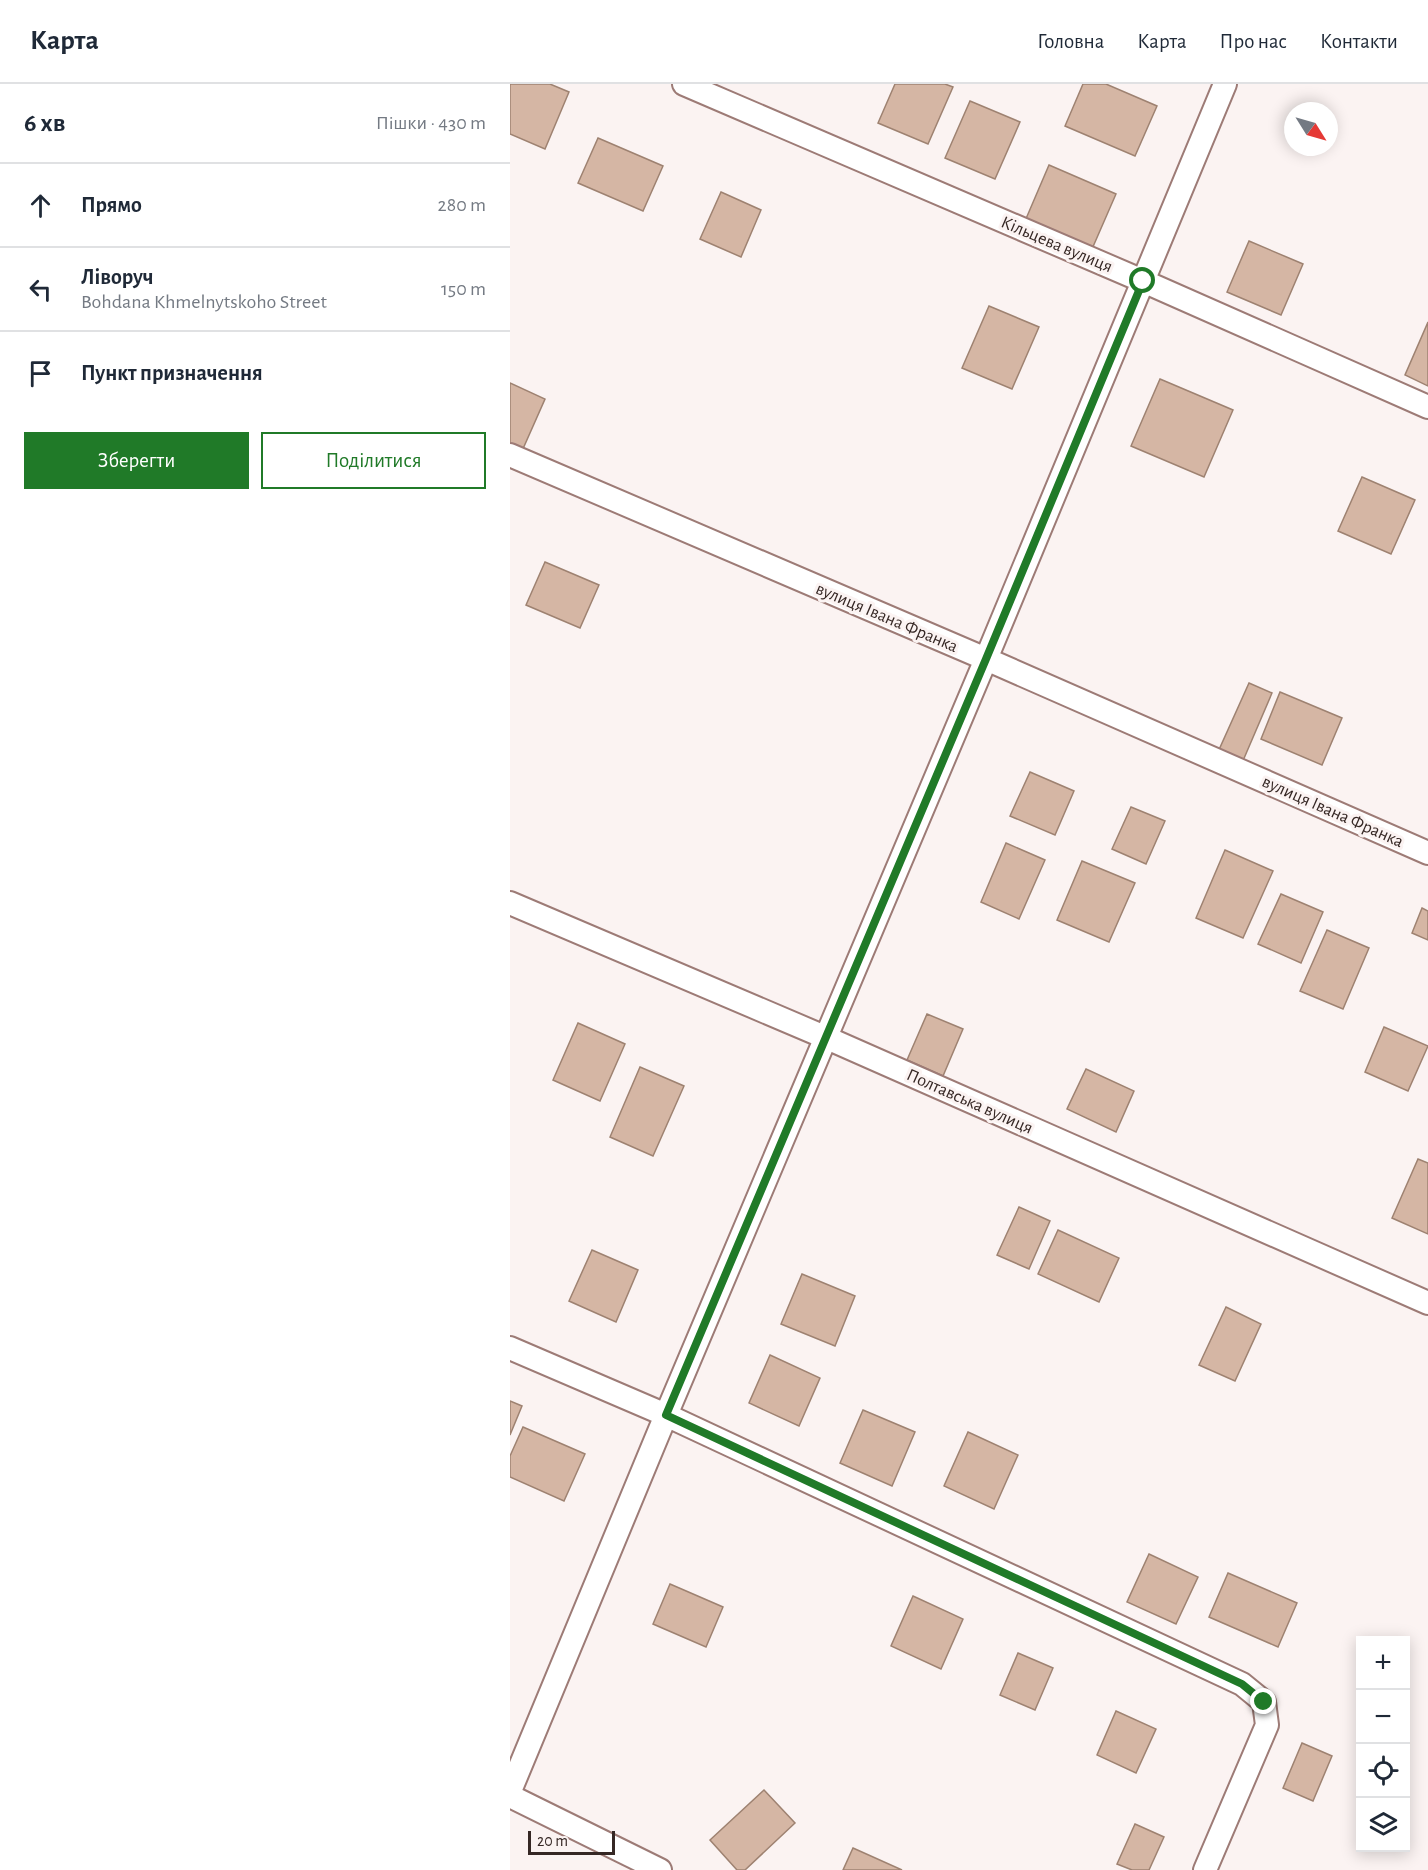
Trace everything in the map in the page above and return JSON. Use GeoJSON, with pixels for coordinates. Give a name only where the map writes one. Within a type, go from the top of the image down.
{"type":"FeatureCollection","features":[{"type":"Feature","properties":{"kind":"street","name":"Кільцева вулиця"},"geometry":{"type":"LineString","coordinates":[[684,84],[1143,281],[1428,407]]}},
{"type":"Feature","properties":{"kind":"street"},"geometry":{"type":"LineString","coordinates":[[510,1791],[1225,84]]}},
{"type":"Feature","properties":{"kind":"street","name":"вулиця Івана Франка"},"geometry":{"type":"LineString","coordinates":[[510,455],[986,659],[1428,853]]}},
{"type":"Feature","properties":{"kind":"street","name":"Полтавська вулиця"},"geometry":{"type":"LineString","coordinates":[[510,903],[827,1038],[1428,1303]]}},
{"type":"Feature","properties":{"kind":"street"},"geometry":{"type":"LineString","coordinates":[[510,1348],[666,1415],[1242,1684],[1264,1702],[1267,1725],[1205,1870]]}},
{"type":"Feature","properties":{"kind":"street"},"geometry":{"type":"LineString","coordinates":[[510,1796],[660,1870]]}},
{"type":"Feature","properties":{"kind":"building"},"geometry":{"type":"Polygon","coordinates":[[[510,84],[550,84],[569,92],[545,149],[510,134],[510,84]]]}},
{"type":"Feature","properties":{"kind":"building"},"geometry":{"type":"Polygon","coordinates":[[[895,84],[945,84],[953,87],[928,144],[878,123],[895,84]]]}},
{"type":"Feature","properties":{"kind":"building"},"geometry":{"type":"Polygon","coordinates":[[[1083,84],[1106,84],[1157,106],[1135,156],[1065,126],[1083,84]]]}},
{"type":"Feature","properties":{"kind":"building"},"geometry":{"type":"Polygon","coordinates":[[[970,101],[1020,122],[995,179],[945,158],[970,101]]]}},
{"type":"Feature","properties":{"kind":"building"},"geometry":{"type":"Polygon","coordinates":[[[598,138],[663,166],[643,211],[578,183],[598,138]]]}},
{"type":"Feature","properties":{"kind":"building"},"geometry":{"type":"Polygon","coordinates":[[[1049,165],[1116,194],[1092,249],[1025,221],[1049,165]]]}},
{"type":"Feature","properties":{"kind":"building"},"geometry":{"type":"Polygon","coordinates":[[[721,192],[761,210],[741,257],[700,239],[721,192]]]}},
{"type":"Feature","properties":{"kind":"building"},"geometry":{"type":"Polygon","coordinates":[[[1249,241],[1303,264],[1281,315],[1227,292],[1249,241]]]}},
{"type":"Feature","properties":{"kind":"building"},"geometry":{"type":"Polygon","coordinates":[[[989,306],[1039,327],[1012,389],[962,368],[989,306]]]}},
{"type":"Feature","properties":{"kind":"building"},"geometry":{"type":"Polygon","coordinates":[[[1428,322],[1428,386],[1405,375],[1428,322]]]}},
{"type":"Feature","properties":{"kind":"building"},"geometry":{"type":"Polygon","coordinates":[[[1160,379],[1233,410],[1204,477],[1131,446],[1160,379]]]}},
{"type":"Feature","properties":{"kind":"building"},"geometry":{"type":"Polygon","coordinates":[[[510,383],[545,399],[522,451],[510,446],[510,383]]]}},
{"type":"Feature","properties":{"kind":"building"},"geometry":{"type":"Polygon","coordinates":[[[1362,477],[1415,500],[1391,554],[1338,531],[1362,477]]]}},
{"type":"Feature","properties":{"kind":"building"},"geometry":{"type":"Polygon","coordinates":[[[545,562],[599,585],[580,628],[526,605],[545,562]]]}},
{"type":"Feature","properties":{"kind":"building"},"geometry":{"type":"Polygon","coordinates":[[[1249,683],[1272,693],[1242,763],[1218,752],[1249,683]]]}},
{"type":"Feature","properties":{"kind":"building"},"geometry":{"type":"Polygon","coordinates":[[[1280,692],[1342,718],[1322,765],[1261,739],[1280,692]]]}},
{"type":"Feature","properties":{"kind":"building"},"geometry":{"type":"Polygon","coordinates":[[[1030,772],[1074,791],[1055,835],[1010,816],[1030,772]]]}},
{"type":"Feature","properties":{"kind":"building"},"geometry":{"type":"Polygon","coordinates":[[[1131,807],[1165,821],[1146,864],[1112,849],[1131,807]]]}},
{"type":"Feature","properties":{"kind":"building"},"geometry":{"type":"Polygon","coordinates":[[[1006,843],[1045,860],[1019,919],[981,902],[1006,843]]]}},
{"type":"Feature","properties":{"kind":"building"},"geometry":{"type":"Polygon","coordinates":[[[1225,850],[1273,871],[1243,938],[1196,918],[1225,850]]]}},
{"type":"Feature","properties":{"kind":"building"},"geometry":{"type":"Polygon","coordinates":[[[1082,861],[1135,883],[1109,942],[1057,920],[1082,861]]]}},
{"type":"Feature","properties":{"kind":"building"},"geometry":{"type":"Polygon","coordinates":[[[1281,894],[1323,912],[1301,963],[1258,944],[1281,894]]]}},
{"type":"Feature","properties":{"kind":"building"},"geometry":{"type":"Polygon","coordinates":[[[1422,908],[1428,911],[1428,940],[1412,933],[1422,908]]]}},
{"type":"Feature","properties":{"kind":"building"},"geometry":{"type":"Polygon","coordinates":[[[1327,930],[1369,948],[1343,1009],[1300,991],[1327,930]]]}},
{"type":"Feature","properties":{"kind":"building"},"geometry":{"type":"Polygon","coordinates":[[[927,1014],[963,1029],[943,1076],[907,1060],[927,1014]]]}},
{"type":"Feature","properties":{"kind":"building"},"geometry":{"type":"Polygon","coordinates":[[[578,1023],[625,1044],[600,1101],[553,1080],[578,1023]]]}},
{"type":"Feature","properties":{"kind":"building"},"geometry":{"type":"Polygon","coordinates":[[[1384,1027],[1428,1046],[1408,1091],[1365,1072],[1384,1027]]]}},
{"type":"Feature","properties":{"kind":"building"},"geometry":{"type":"Polygon","coordinates":[[[640,1067],[684,1086],[653,1156],[610,1137],[640,1067]]]}},
{"type":"Feature","properties":{"kind":"building"},"geometry":{"type":"Polygon","coordinates":[[[1086,1069],[1134,1091],[1116,1132],[1067,1109],[1086,1069]]]}},
{"type":"Feature","properties":{"kind":"building"},"geometry":{"type":"Polygon","coordinates":[[[1418,1159],[1428,1163],[1428,1234],[1392,1218],[1418,1159]]]}},
{"type":"Feature","properties":{"kind":"building"},"geometry":{"type":"Polygon","coordinates":[[[1019,1207],[1050,1221],[1029,1269],[997,1255],[1019,1207]]]}},
{"type":"Feature","properties":{"kind":"building"},"geometry":{"type":"Polygon","coordinates":[[[1058,1230],[1119,1258],[1099,1302],[1038,1274],[1058,1230]]]}},
{"type":"Feature","properties":{"kind":"building"},"geometry":{"type":"Polygon","coordinates":[[[592,1250],[638,1270],[616,1322],[569,1301],[592,1250]]]}},
{"type":"Feature","properties":{"kind":"building"},"geometry":{"type":"Polygon","coordinates":[[[802,1274],[855,1296],[835,1346],[781,1324],[802,1274]]]}},
{"type":"Feature","properties":{"kind":"building"},"geometry":{"type":"Polygon","coordinates":[[[1226,1307],[1261,1324],[1235,1381],[1199,1365],[1226,1307]]]}},
{"type":"Feature","properties":{"kind":"building"},"geometry":{"type":"Polygon","coordinates":[[[770,1355],[820,1378],[799,1426],[749,1403],[770,1355]]]}},
{"type":"Feature","properties":{"kind":"building"},"geometry":{"type":"Polygon","coordinates":[[[510,1401],[522,1406],[510,1435],[510,1401]]]}},
{"type":"Feature","properties":{"kind":"building"},"geometry":{"type":"Polygon","coordinates":[[[863,1410],[915,1432],[892,1486],[840,1463],[863,1410]]]}},
{"type":"Feature","properties":{"kind":"building"},"geometry":{"type":"Polygon","coordinates":[[[523,1427],[585,1454],[564,1501],[510,1477],[510,1456],[523,1427]]]}},
{"type":"Feature","properties":{"kind":"building"},"geometry":{"type":"Polygon","coordinates":[[[968,1432],[1018,1455],[994,1509],[944,1486],[968,1432]]]}},
{"type":"Feature","properties":{"kind":"building"},"geometry":{"type":"Polygon","coordinates":[[[1149,1554],[1198,1577],[1176,1624],[1127,1602],[1149,1554]]]}},
{"type":"Feature","properties":{"kind":"building"},"geometry":{"type":"Polygon","coordinates":[[[1228,1573],[1297,1603],[1278,1647],[1209,1617],[1228,1573]]]}},
{"type":"Feature","properties":{"kind":"building"},"geometry":{"type":"Polygon","coordinates":[[[670,1584],[723,1607],[706,1647],[653,1624],[670,1584]]]}},
{"type":"Feature","properties":{"kind":"building"},"geometry":{"type":"Polygon","coordinates":[[[913,1596],[963,1619],[941,1669],[891,1646],[913,1596]]]}},
{"type":"Feature","properties":{"kind":"building"},"geometry":{"type":"Polygon","coordinates":[[[1018,1653],[1053,1668],[1035,1710],[1000,1695],[1018,1653]]]}},
{"type":"Feature","properties":{"kind":"building"},"geometry":{"type":"Polygon","coordinates":[[[1116,1711],[1156,1729],[1136,1773],[1097,1755],[1116,1711]]]}},
{"type":"Feature","properties":{"kind":"building"},"geometry":{"type":"Polygon","coordinates":[[[1302,1743],[1332,1756],[1313,1801],[1283,1788],[1302,1743]]]}},
{"type":"Feature","properties":{"kind":"building"},"geometry":{"type":"Polygon","coordinates":[[[764,1790],[795,1823],[745,1870],[737,1870],[710,1840],[764,1790]]]}},
{"type":"Feature","properties":{"kind":"building"},"geometry":{"type":"Polygon","coordinates":[[[1135,1824],[1164,1837],[1149,1870],[1132,1870],[1117,1864],[1135,1824]]]}},
{"type":"Feature","properties":{"kind":"building"},"geometry":{"type":"Polygon","coordinates":[[[853,1848],[902,1870],[843,1870],[853,1848]]]}},
{"type":"Feature","properties":{"kind":"route"},"geometry":{"type":"LineString","coordinates":[[1143,281],[827,1038],[666,1415],[1242,1684],[1264,1702]]}}]}
